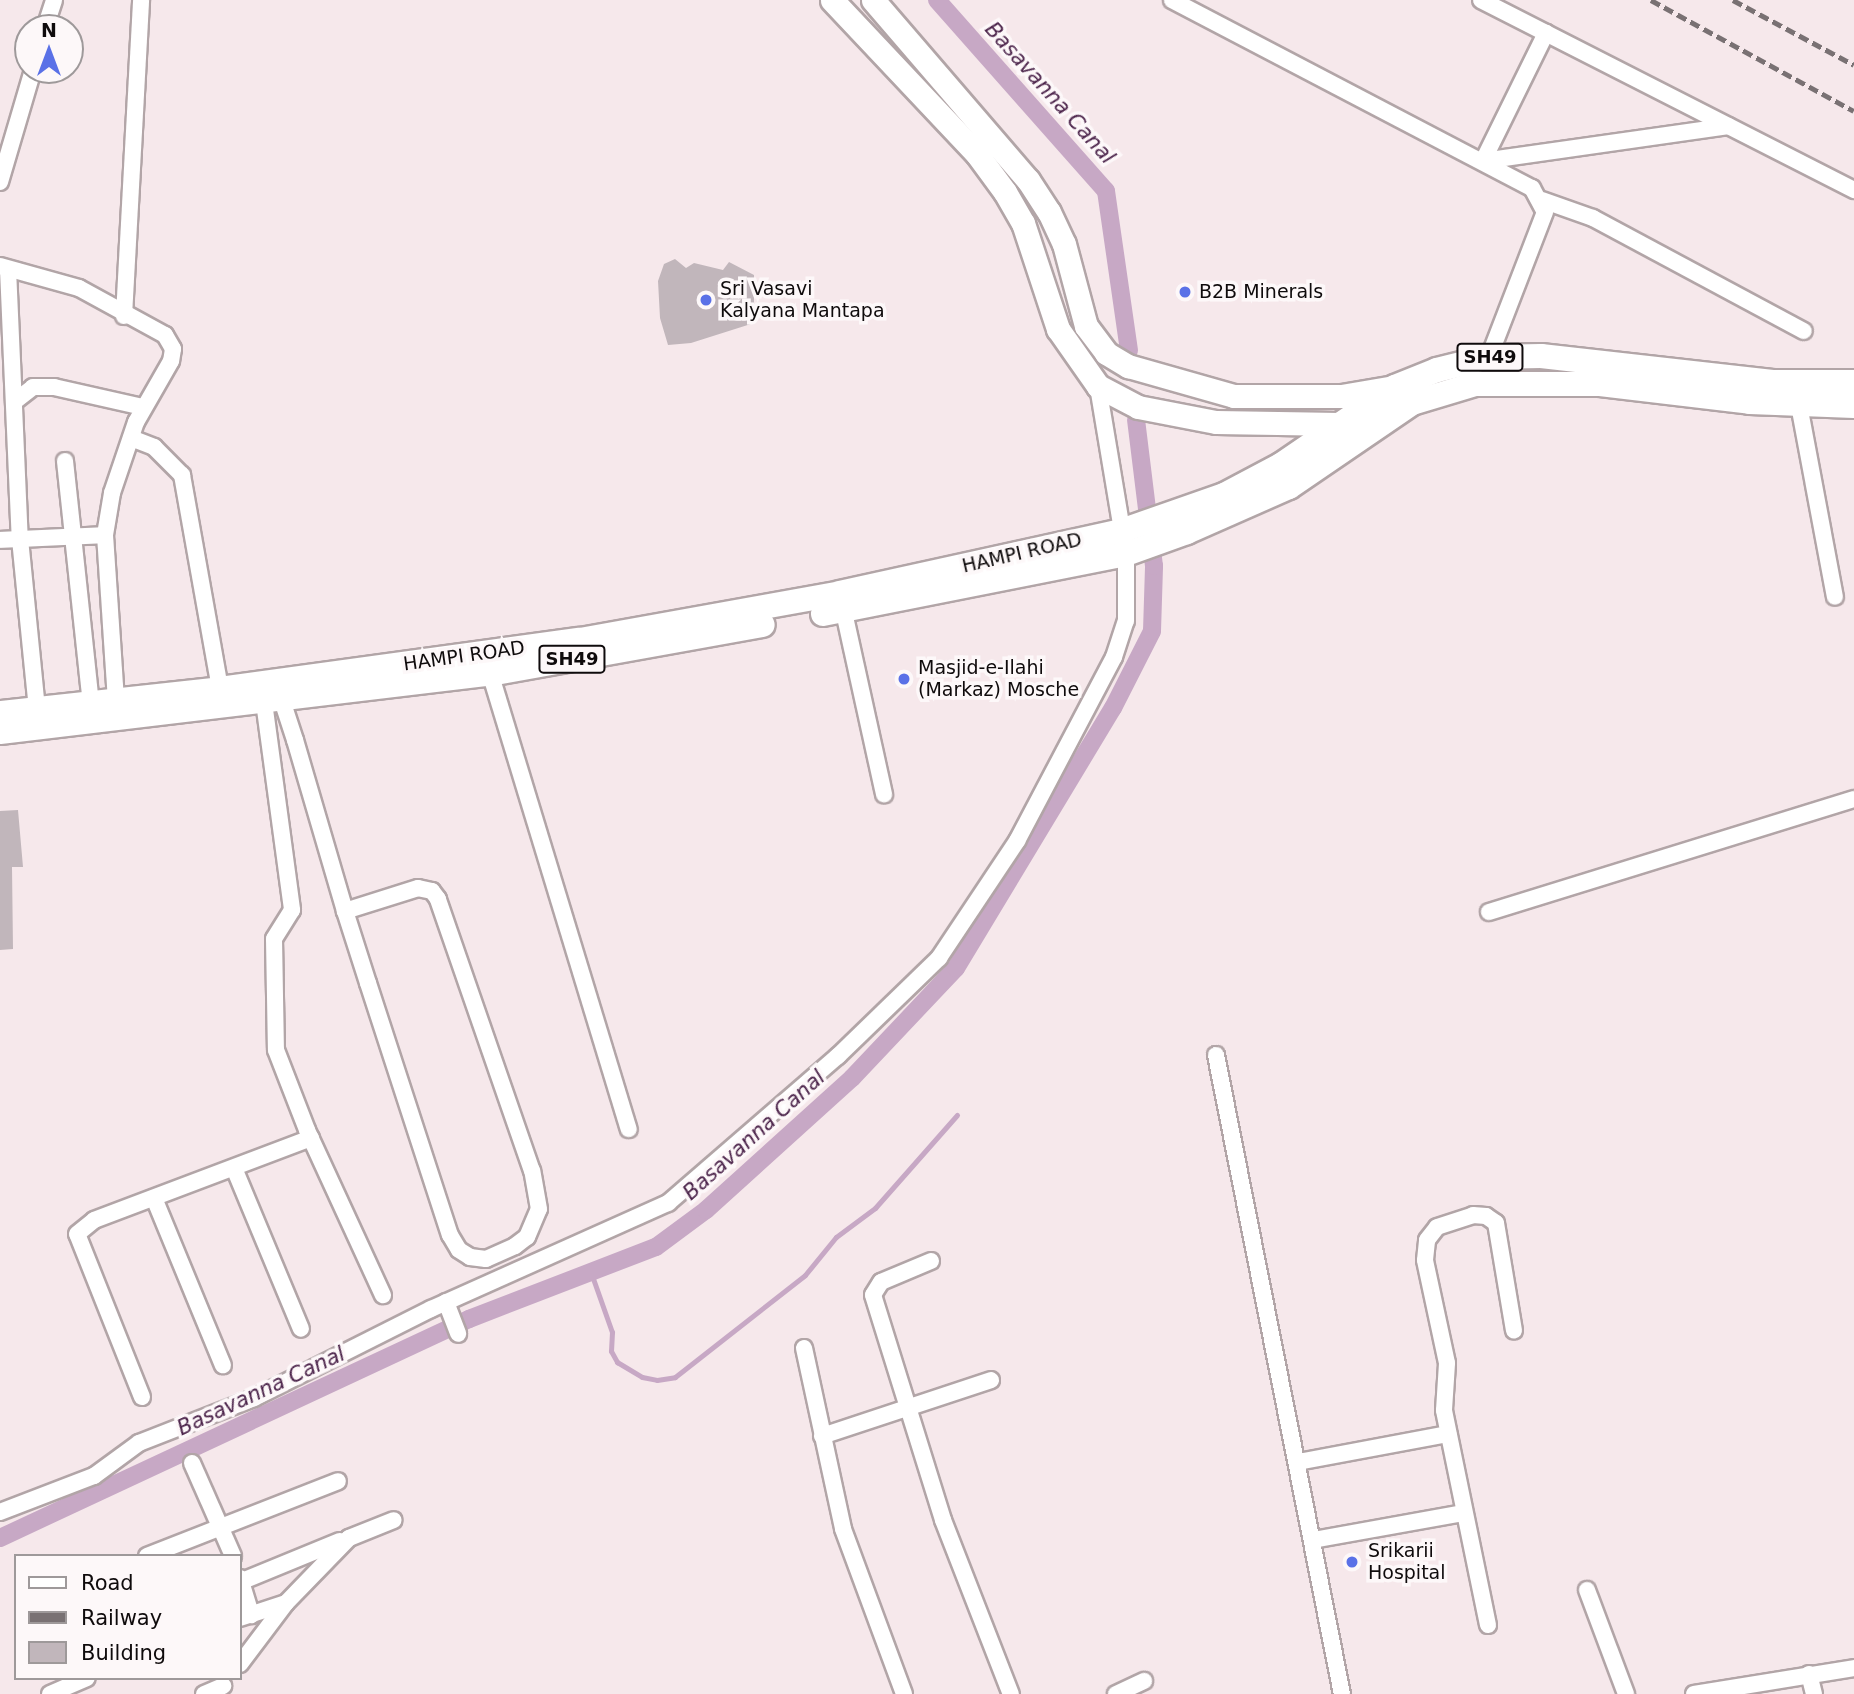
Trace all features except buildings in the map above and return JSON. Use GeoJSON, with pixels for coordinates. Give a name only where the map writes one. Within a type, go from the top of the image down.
{"type":"FeatureCollection","features":[{"type":"Feature","properties":{"kind":"main road"},"geometry":{"type":"LineString","coordinates":[[832,0],[977,154],[1006,192],[1023,223],[1058,330],[1098,386],[1138,407],[1204,420],[1339,424]]}},
{"type":"Feature","properties":{"kind":"main road"},"geometry":{"type":"LineString","coordinates":[[873,0],[1028,180],[1049,212],[1064,244],[1086,326],[1106,353],[1128,366],[1234,396],[1341,396],[1395,387]]}},
{"type":"Feature","properties":{"kind":"main road","name":"SH49"},"geometry":{"type":"LineString","coordinates":[[1167,529],[1280,465],[1395,387],[1437,370],[1489,356],[1542,356],[1728,379],[1854,382]]}},
{"type":"Feature","properties":{"kind":"main road","name":"SH49"},"geometry":{"type":"LineString","coordinates":[[1129,540],[1289,487],[1412,403],[1475,384],[1600,384],[1799,405],[1854,406]]}},
{"type":"Feature","properties":{"kind":"main road","name":"HAMPI ROAD"},"geometry":{"type":"LineString","coordinates":[[0,713],[220,689],[274,695],[488,664],[842,602],[1129,540]]}},
{"type":"Feature","properties":{"kind":"main road","name":"SH49"},"geometry":{"type":"LineString","coordinates":[[0,732],[274,695]]}},
{"type":"Feature","properties":{"kind":"street"},"geometry":{"type":"LineString","coordinates":[[124,316],[141,0]]}},
{"type":"Feature","properties":{"kind":"street"},"geometry":{"type":"LineString","coordinates":[[1172,0],[1532,188],[1542,200],[1545,212],[1489,356]]}},
{"type":"Feature","properties":{"kind":"street"},"geometry":{"type":"LineString","coordinates":[[1481,0],[1854,190]]}},
{"type":"Feature","properties":{"kind":"street"},"geometry":{"type":"LineString","coordinates":[[1483,161],[1546,33]]}},
{"type":"Feature","properties":{"kind":"street"},"geometry":{"type":"LineString","coordinates":[[0,182],[29,84]]}},
{"type":"Feature","properties":{"kind":"street"},"geometry":{"type":"LineString","coordinates":[[1483,161],[1729,126]]}},
{"type":"Feature","properties":{"kind":"street"},"geometry":{"type":"LineString","coordinates":[[1542,200],[1593,218],[1804,331]]}},
{"type":"Feature","properties":{"kind":"street"},"geometry":{"type":"LineString","coordinates":[[37,710],[19,539],[14,402],[4,268],[79,288],[124,316],[165,335],[173,349],[172,361],[144,407],[112,493],[105,535],[103,703]]}},
{"type":"Feature","properties":{"kind":"street"},"geometry":{"type":"LineString","coordinates":[[0,1512],[94,1476],[139,1443],[254,1398],[616,1231],[668,1203],[701,1178],[838,1056],[939,958],[1017,841],[1114,657],[1128,601],[1129,540],[1098,386]]}},
{"type":"Feature","properties":{"kind":"street"},"geometry":{"type":"LineString","coordinates":[[14,402],[33,387],[54,387],[144,407]]}},
{"type":"Feature","properties":{"kind":"street"},"geometry":{"type":"LineString","coordinates":[[1799,405],[1835,597]]}},
{"type":"Feature","properties":{"kind":"street"},"geometry":{"type":"LineString","coordinates":[[131,438],[154,447],[182,475],[220,689]]}},
{"type":"Feature","properties":{"kind":"street"},"geometry":{"type":"LineString","coordinates":[[65,461],[70,537],[103,703]]}},
{"type":"Feature","properties":{"kind":"street"},"geometry":{"type":"LineString","coordinates":[[0,540],[105,535]]}},
{"type":"Feature","properties":{"kind":"street"},"geometry":{"type":"LineString","coordinates":[[842,602],[884,794]]}},
{"type":"Feature","properties":{"kind":"street"},"geometry":{"type":"LineString","coordinates":[[488,664],[629,1129]]}},
{"type":"Feature","properties":{"kind":"street"},"geometry":{"type":"LineString","coordinates":[[274,695],[450,1235],[459,1250],[470,1257],[486,1258],[515,1246],[527,1237],[539,1209],[532,1171],[438,899],[432,891],[418,888],[345,911]]}},
{"type":"Feature","properties":{"kind":"street"},"geometry":{"type":"LineString","coordinates":[[274,695],[292,910],[274,939],[274,1035],[311,1139],[383,1295]]}},
{"type":"Feature","properties":{"kind":"street"},"geometry":{"type":"LineString","coordinates":[[1489,912],[1854,799]]}},
{"type":"Feature","properties":{"kind":"street"},"geometry":{"type":"LineString","coordinates":[[1216,1055],[1342,1694]]}},
{"type":"Feature","properties":{"kind":"street"},"geometry":{"type":"LineString","coordinates":[[142,1397],[77,1234],[94,1220],[311,1139]]}},
{"type":"Feature","properties":{"kind":"street"},"geometry":{"type":"LineString","coordinates":[[234,1168],[302,1329]]}},
{"type":"Feature","properties":{"kind":"street"},"geometry":{"type":"LineString","coordinates":[[154,1198],[223,1364]]}},
{"type":"Feature","properties":{"kind":"street"},"geometry":{"type":"LineString","coordinates":[[1488,1625],[1444,1410],[1447,1363],[1425,1260],[1427,1240],[1437,1227],[1473,1215],[1486,1216],[1496,1223],[1514,1330]]}},
{"type":"Feature","properties":{"kind":"street"},"geometry":{"type":"LineString","coordinates":[[931,1261],[881,1282],[874,1290],[905,1406],[1011,1694]]}},
{"type":"Feature","properties":{"kind":"street"},"geometry":{"type":"LineString","coordinates":[[448,1308],[458,1334]]}},
{"type":"Feature","properties":{"kind":"street"},"geometry":{"type":"LineString","coordinates":[[804,1348],[843,1529],[904,1694]]}},
{"type":"Feature","properties":{"kind":"street"},"geometry":{"type":"LineString","coordinates":[[822,1436],[905,1406],[991,1380]]}},
{"type":"Feature","properties":{"kind":"street"},"geometry":{"type":"LineString","coordinates":[[1298,1462],[1448,1434]]}},
{"type":"Feature","properties":{"kind":"street"},"geometry":{"type":"LineString","coordinates":[[192,1463],[232,1554]]}},
{"type":"Feature","properties":{"kind":"street"},"geometry":{"type":"LineString","coordinates":[[152,1554],[338,1481]]}},
{"type":"Feature","properties":{"kind":"street"},"geometry":{"type":"LineString","coordinates":[[1313,1540],[1463,1513]]}},
{"type":"Feature","properties":{"kind":"street"},"geometry":{"type":"LineString","coordinates":[[242,1579],[394,1521]]}},
{"type":"Feature","properties":{"kind":"street"},"geometry":{"type":"LineString","coordinates":[[242,1661],[286,1603],[349,1538]]}},
{"type":"Feature","properties":{"kind":"street"},"geometry":{"type":"LineString","coordinates":[[1587,1590],[1626,1694]]}},
{"type":"Feature","properties":{"kind":"street"},"geometry":{"type":"LineString","coordinates":[[242,1592],[246,1616],[286,1603]]}},
{"type":"Feature","properties":{"kind":"street"},"geometry":{"type":"LineString","coordinates":[[1694,1694],[1854,1668]]}},
{"type":"Feature","properties":{"kind":"street"},"geometry":{"type":"LineString","coordinates":[[1809,1674],[1814,1694]]}},
{"type":"Feature","properties":{"kind":"street"},"geometry":{"type":"LineString","coordinates":[[56,1687],[80,1680]]}},
{"type":"Feature","properties":{"kind":"street"},"geometry":{"type":"LineString","coordinates":[[1111,1693],[1144,1681]]}},
{"type":"Feature","properties":{"kind":"street"},"geometry":{"type":"LineString","coordinates":[[204,1694],[223,1686]]}},
{"type":"Feature","properties":{"kind":"waterway","name":"Basavanna Canal"},"geometry":{"type":"LineString","coordinates":[[937,0],[1106,191],[1129,350]]}},
{"type":"Feature","properties":{"kind":"waterway","name":"Basavanna Canal"},"geometry":{"type":"LineString","coordinates":[[0,1538],[469,1319],[656,1247],[706,1210],[852,1078],[956,968],[1113,708],[1152,631],[1154,566],[1136,420]]}},
{"type":"Feature","properties":{"kind":"waterway"},"geometry":{"type":"LineString","coordinates":[[590,1270],[612,1332],[611,1351],[617,1362],[642,1377],[657,1380],[675,1377],[805,1275],[836,1237],[875,1208],[957,1115]]}},
{"type":"Feature","properties":{"kind":"railway"},"geometry":{"type":"LineString","coordinates":[[1651,0],[1854,111]]}},
{"type":"Feature","properties":{"kind":"railway"},"geometry":{"type":"LineString","coordinates":[[1733,0],[1854,65]]}},
{"type":"Feature","properties":{"kind":"place","name":"B2B Minerals"},"geometry":{"type":"Point","coordinates":[1185,292]}},
{"type":"Feature","properties":{"kind":"place","name":"Sri Vasavi Kalyana Mantapa"},"geometry":{"type":"Point","coordinates":[706,300]}},
{"type":"Feature","properties":{"kind":"place","name":"Masjid-e-Ilahi (Markaz) Mosche"},"geometry":{"type":"Point","coordinates":[904,679]}},
{"type":"Feature","properties":{"kind":"place","name":"Srikarii Hospital"},"geometry":{"type":"Point","coordinates":[1352,1562]}}]}
